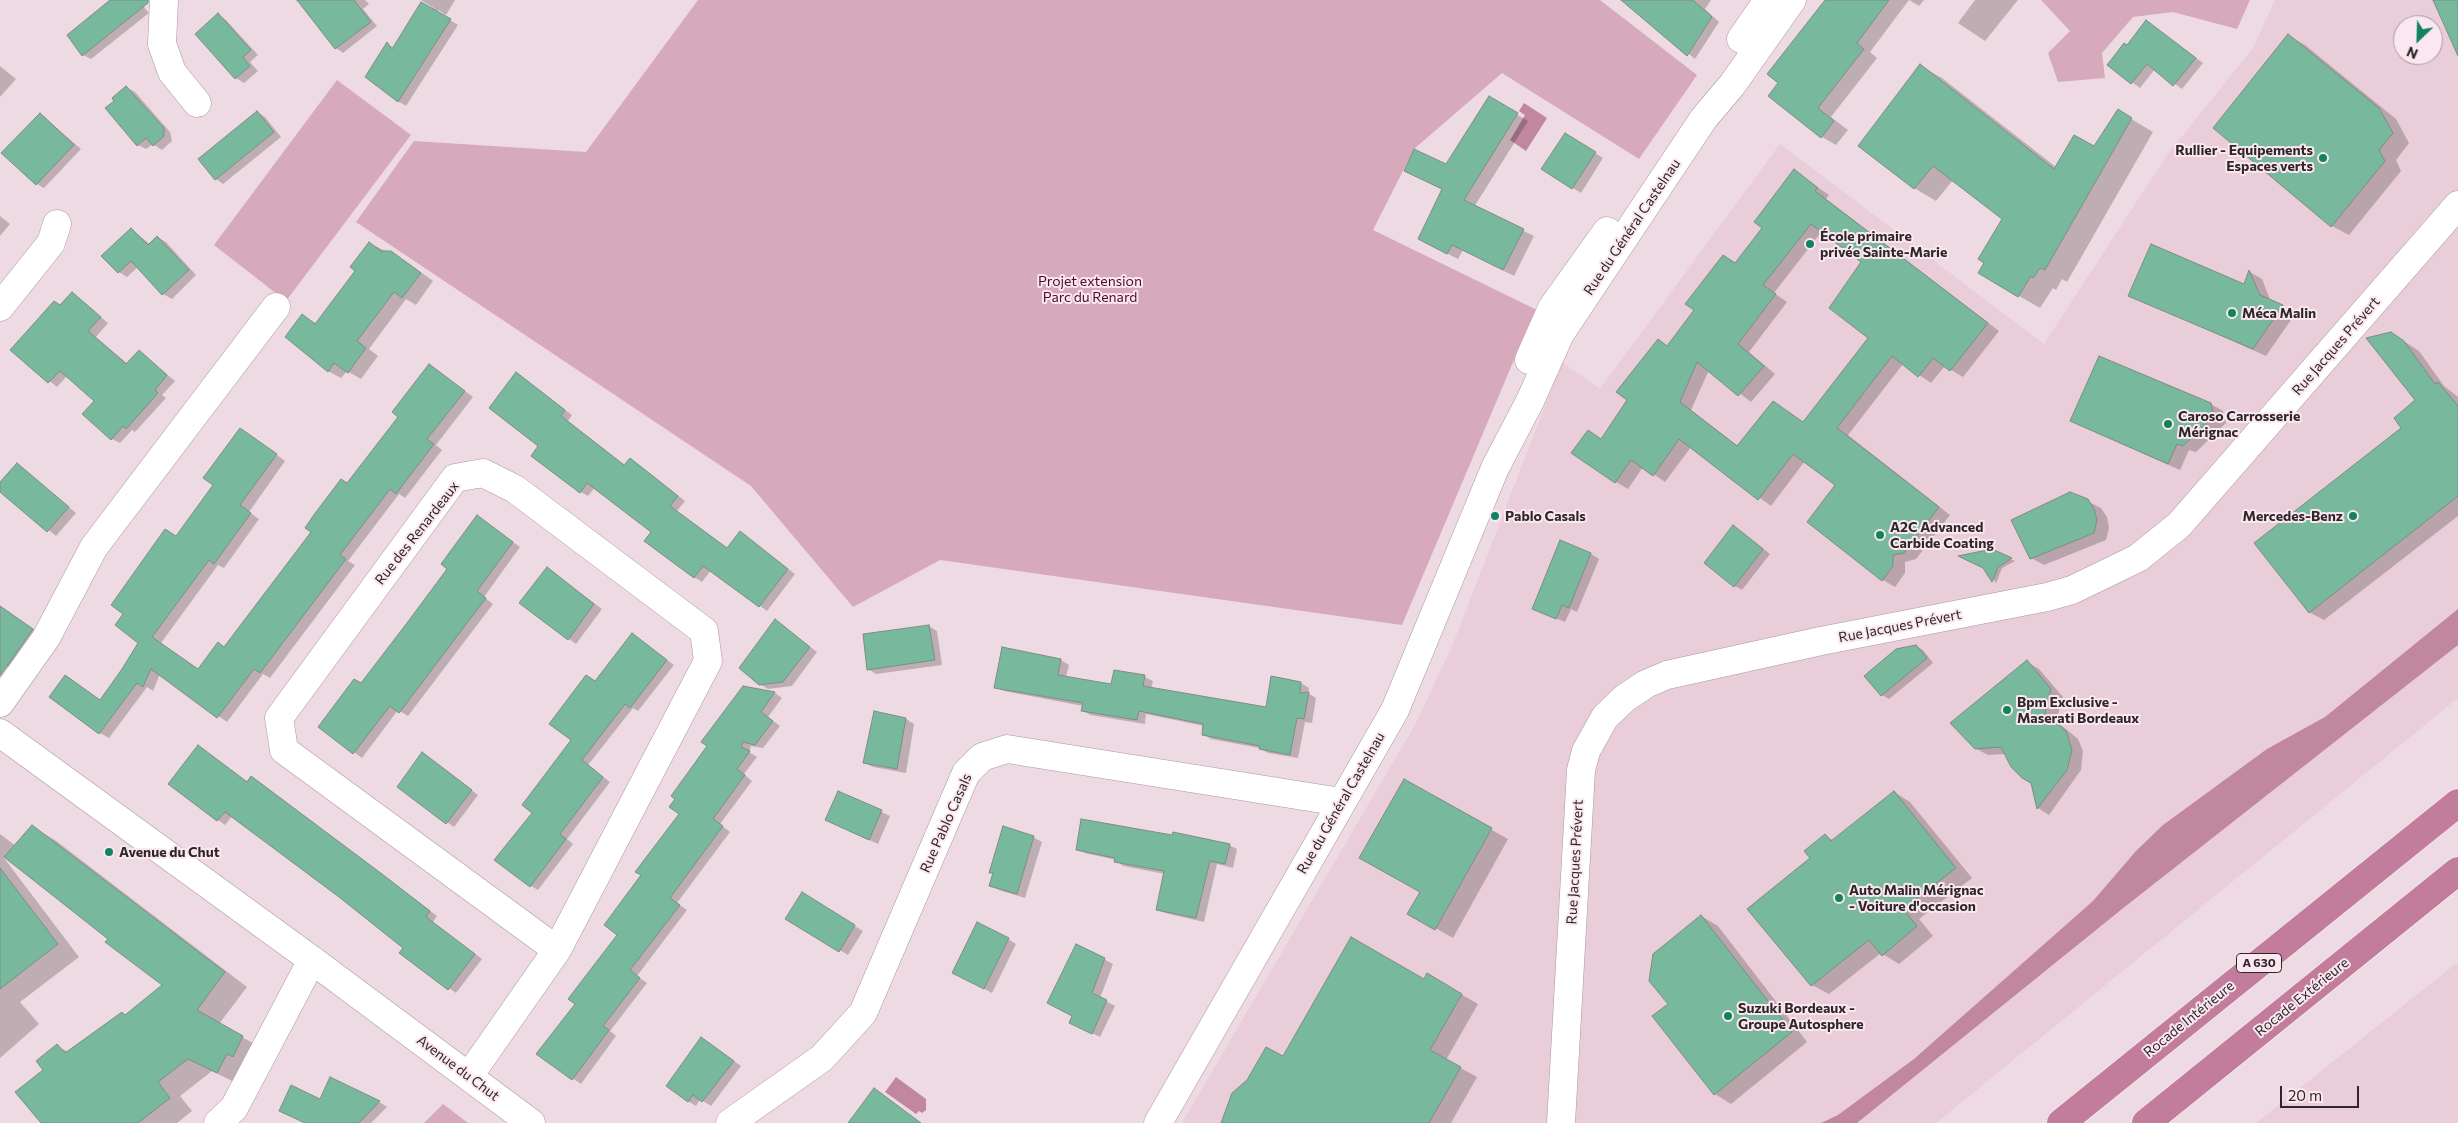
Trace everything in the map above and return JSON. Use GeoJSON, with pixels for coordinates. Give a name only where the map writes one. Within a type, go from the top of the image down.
{"type":"FeatureCollection","features":[{"type":"Feature","properties":{"kind":"highway","name":"Rocade Intérieure"},"geometry":{"type":"LineString","coordinates":[[2061,1123],[2458,803]]}},
{"type":"Feature","properties":{"kind":"highway","name":"Rocade Extérieure"},"geometry":{"type":"LineString","coordinates":[[2146,1123],[2458,871]]}},
{"type":"Feature","properties":{"kind":"street"},"geometry":{"type":"LineString","coordinates":[[164,0],[162,44],[172,72],[197,103]]}},
{"type":"Feature","properties":{"kind":"street","name":"Rue du Général Castelnau"},"geometry":{"type":"LineString","coordinates":[[1495,468],[1514,395],[1552,308],[1768,0]]}},
{"type":"Feature","properties":{"kind":"street","name":"Rue du Général Castelnau"},"geometry":{"type":"LineString","coordinates":[[1158,1123],[1395,710],[1495,468],[1530,401],[1560,334],[1704,118],[1732,85],[1792,0]]}},
{"type":"Feature","properties":{"kind":"street","name":"Rue Jacques Prévert"},"geometry":{"type":"LineString","coordinates":[[1561,1123],[1581,770],[1586,751],[1604,717],[1632,693],[1646,684],[1667,675],[1821,641],[2047,597],[2072,590],[2138,558],[2180,525],[2458,205]]}},
{"type":"Feature","properties":{"kind":"street"},"geometry":{"type":"LineString","coordinates":[[0,307],[51,243],[57,224]]}},
{"type":"Feature","properties":{"kind":"street"},"geometry":{"type":"LineString","coordinates":[[0,703],[46,638],[94,547],[276,307]]}},
{"type":"Feature","properties":{"kind":"street","name":"Rue des Renardeaux"},"geometry":{"type":"LineString","coordinates":[[469,1076],[557,950],[708,661],[704,631],[515,489],[484,473],[456,478],[279,718],[284,750],[557,950]]}},
{"type":"Feature","properties":{"kind":"street","name":"Avenue du Chut"},"geometry":{"type":"LineString","coordinates":[[0,733],[312,960],[531,1123]]}},
{"type":"Feature","properties":{"kind":"street","name":"Rue Pablo Casals"},"geometry":{"type":"LineString","coordinates":[[730,1123],[822,1058],[863,1013],[966,773],[982,758],[1007,748],[1341,802]]}},
{"type":"Feature","properties":{"kind":"street"},"geometry":{"type":"LineString","coordinates":[[218,1123],[234,1108],[312,960]]}},
{"type":"Feature","properties":{"kind":"shaded area"},"geometry":{"type":"Polygon","coordinates":[[[2275,0],[2458,0],[2458,698],[1936,1123],[1182,1123],[1416,723],[1453,644],[1562,362],[1600,389],[1780,144],[2044,344],[2167,155],[2253,48],[2275,0]]]}},
{"type":"Feature","properties":{"kind":"shaded area"},"geometry":{"type":"Polygon","coordinates":[[[1524,103],[1547,118],[1526,151],[1510,140],[1525,115],[1519,111],[1524,103]]]}},
{"type":"Feature","properties":{"kind":"shaded area"},"geometry":{"type":"Polygon","coordinates":[[[2458,609],[2458,645],[2122,909],[1857,1123],[1821,1123],[1838,1115],[1914,1059],[2093,901],[2136,851],[2163,825],[2267,749],[2325,717],[2458,609]]]}},
{"type":"Feature","properties":{"kind":"shaded area"},"geometry":{"type":"Polygon","coordinates":[[[2458,962],[2458,1123],[2256,1123],[2458,962]]]}},
{"type":"Feature","properties":{"kind":"shaded area"},"geometry":{"type":"Polygon","coordinates":[[[896,1077],[926,1099],[926,1110],[922,1113],[919,1111],[916,1114],[885,1092],[896,1077]]]}},
{"type":"Feature","properties":{"kind":"green space","name":"Projet extension Parc du Renard"},"geometry":{"type":"Polygon","coordinates":[[[698,0],[1600,0],[1697,75],[1639,159],[1502,73],[1414,149],[1373,230],[1539,311],[1527,329],[1402,625],[940,560],[853,607],[751,486],[356,222],[414,141],[586,152],[698,0]]]}},
{"type":"Feature","properties":{"kind":"green space"},"geometry":{"type":"Polygon","coordinates":[[[2041,0],[2250,0],[2237,29],[2173,12],[2133,17],[2102,53],[2105,78],[2058,82],[2048,53],[2070,31],[2041,0]]]}},
{"type":"Feature","properties":{"kind":"green space"},"geometry":{"type":"Polygon","coordinates":[[[337,80],[411,135],[286,301],[214,245],[337,80]]]}},
{"type":"Feature","properties":{"kind":"green space"},"geometry":{"type":"Polygon","coordinates":[[[443,1104],[468,1123],[424,1123],[443,1104]]]}},
{"type":"Feature","properties":{"kind":"building"},"geometry":{"type":"Polygon","coordinates":[[[110,0],[148,0],[148,3],[82,56],[67,35],[110,0]]]}},
{"type":"Feature","properties":{"kind":"building"},"geometry":{"type":"Polygon","coordinates":[[[297,0],[354,0],[371,22],[335,49],[297,0]]]}},
{"type":"Feature","properties":{"kind":"building"},"geometry":{"type":"Polygon","coordinates":[[[1621,0],[1693,0],[1712,17],[1687,56],[1621,0]]]}},
{"type":"Feature","properties":{"kind":"building"},"geometry":{"type":"Polygon","coordinates":[[[1825,0],[1889,0],[1857,43],[1864,49],[1818,108],[1834,121],[1821,138],[1768,96],[1778,83],[1767,74],[1825,0]]]}},
{"type":"Feature","properties":{"kind":"building"},"geometry":{"type":"Polygon","coordinates":[[[2433,0],[2458,0],[2458,56],[2443,22],[2443,15],[2440,15],[2433,0]]]}},
{"type":"Feature","properties":{"kind":"building"},"geometry":{"type":"Polygon","coordinates":[[[421,2],[451,19],[398,102],[365,77],[387,42],[392,49],[421,2]]]}},
{"type":"Feature","properties":{"kind":"building"},"geometry":{"type":"Polygon","coordinates":[[[218,13],[251,50],[243,57],[250,66],[235,79],[195,34],[218,13]]]}},
{"type":"Feature","properties":{"kind":"building"},"geometry":{"type":"Polygon","coordinates":[[[2146,20],[2196,58],[2173,86],[2147,64],[2131,84],[2107,65],[2124,43],[2127,45],[2146,20]]]}},
{"type":"Feature","properties":{"kind":"building"},"geometry":{"type":"Polygon","coordinates":[[[2288,34],[2379,108],[2393,133],[2379,150],[2385,161],[2331,227],[2213,128],[2288,34]]]}},
{"type":"Feature","properties":{"kind":"building"},"geometry":{"type":"Polygon","coordinates":[[[1920,64],[2054,169],[2074,135],[2094,146],[2118,109],[2132,118],[2045,270],[2040,268],[2033,278],[2031,276],[2018,297],[1978,273],[1984,263],[1978,259],[2002,219],[1933,166],[1914,189],[1858,146],[1920,64]]]}},
{"type":"Feature","properties":{"kind":"building"},"geometry":{"type":"Polygon","coordinates":[[[126,86],[164,128],[164,136],[153,146],[146,138],[137,146],[105,108],[114,101],[112,98],[126,86]]]}},
{"type":"Feature","properties":{"kind":"building"},"geometry":{"type":"Polygon","coordinates":[[[1489,96],[1518,113],[1464,200],[1524,229],[1503,270],[1452,245],[1447,254],[1418,239],[1442,189],[1404,171],[1414,149],[1446,164],[1489,96]]]}},
{"type":"Feature","properties":{"kind":"building"},"geometry":{"type":"Polygon","coordinates":[[[257,111],[274,132],[215,180],[198,159],[257,111]]]}},
{"type":"Feature","properties":{"kind":"building"},"geometry":{"type":"Polygon","coordinates":[[[40,113],[74,145],[36,185],[1,153],[40,113]]]}},
{"type":"Feature","properties":{"kind":"building"},"geometry":{"type":"Polygon","coordinates":[[[1565,133],[1596,152],[1572,189],[1541,169],[1565,133]]]}},
{"type":"Feature","properties":{"kind":"building"},"geometry":{"type":"Polygon","coordinates":[[[1794,169],[1818,188],[1815,191],[1988,323],[1950,371],[1933,358],[1918,377],[1892,356],[1837,428],[1939,507],[1904,553],[1893,555],[1893,566],[1882,581],[1807,522],[1835,485],[1793,454],[1758,500],[1679,439],[1653,476],[1631,460],[1615,483],[1571,453],[1588,430],[1601,439],[1627,400],[1616,392],[1658,339],[1667,346],[1694,310],[1685,304],[1723,255],[1735,263],[1762,228],[1754,222],[1794,169]],[[1811,224],[1763,285],[1776,294],[1738,344],[1764,366],[1738,396],[1697,362],[1680,402],[1737,446],[1773,401],[1803,422],[1868,338],[1829,308],[1861,262],[1811,224]]]}},
{"type":"Feature","properties":{"kind":"building"},"geometry":{"type":"Polygon","coordinates":[[[131,228],[148,245],[157,236],[189,270],[162,295],[131,261],[118,273],[101,256],[131,228]]]}},
{"type":"Feature","properties":{"kind":"building"},"geometry":{"type":"Polygon","coordinates":[[[369,242],[381,251],[391,251],[421,273],[402,298],[394,292],[357,341],[366,348],[348,373],[334,363],[328,372],[285,337],[302,314],[315,324],[355,271],[350,267],[369,242]]]}},
{"type":"Feature","properties":{"kind":"building"},"geometry":{"type":"Polygon","coordinates":[[[2151,244],[2244,284],[2249,270],[2260,295],[2283,305],[2253,349],[2128,296],[2151,244]]]}},
{"type":"Feature","properties":{"kind":"building"},"geometry":{"type":"Polygon","coordinates":[[[72,292],[101,317],[88,331],[126,364],[139,350],[167,375],[155,390],[158,393],[126,429],[123,426],[111,440],[82,414],[94,401],[60,371],[48,383],[10,350],[54,301],[60,305],[72,292]]]}},
{"type":"Feature","properties":{"kind":"building"},"geometry":{"type":"Polygon","coordinates":[[[2391,332],[2404,341],[2435,384],[2438,382],[2458,406],[2458,496],[2309,613],[2254,543],[2401,428],[2394,418],[2415,400],[2366,338],[2391,332]]]}},
{"type":"Feature","properties":{"kind":"building"},"geometry":{"type":"Polygon","coordinates":[[[2099,356],[2211,403],[2214,416],[2183,446],[2177,444],[2168,464],[2070,421],[2099,356]]]}},
{"type":"Feature","properties":{"kind":"building"},"geometry":{"type":"Polygon","coordinates":[[[429,364],[465,391],[427,439],[434,444],[396,494],[390,489],[340,555],[346,559],[260,673],[254,669],[217,718],[151,669],[143,687],[137,683],[99,734],[49,697],[65,675],[100,700],[138,643],[115,625],[123,614],[111,605],[165,529],[176,536],[213,485],[203,478],[240,428],[277,454],[240,505],[251,513],[214,564],[209,560],[152,637],[198,669],[218,642],[224,647],[311,532],[305,528],[313,516],[341,479],[347,483],[398,417],[392,412],[429,364]]]}},
{"type":"Feature","properties":{"kind":"building"},"geometry":{"type":"Polygon","coordinates":[[[516,372],[565,410],[561,416],[624,465],[630,458],[678,496],[670,506],[727,548],[740,531],[788,569],[759,607],[703,566],[694,578],[644,541],[651,532],[587,483],[580,493],[531,456],[538,446],[489,408],[516,372]]]}},
{"type":"Feature","properties":{"kind":"building"},"geometry":{"type":"Polygon","coordinates":[[[17,463],[69,507],[47,532],[0,492],[0,482],[17,463]]]}},
{"type":"Feature","properties":{"kind":"building"},"geometry":{"type":"Polygon","coordinates":[[[2070,492],[2088,499],[2094,509],[2097,520],[2094,533],[2030,559],[2011,520],[2070,492]]]}},
{"type":"Feature","properties":{"kind":"building"},"geometry":{"type":"Polygon","coordinates":[[[477,515],[513,542],[477,591],[486,598],[399,713],[390,706],[353,754],[318,727],[354,679],[361,683],[410,619],[447,569],[441,564],[477,515]]]}},
{"type":"Feature","properties":{"kind":"building"},"geometry":{"type":"Polygon","coordinates":[[[1733,525],[1763,549],[1734,587],[1704,563],[1733,525]]]}},
{"type":"Feature","properties":{"kind":"building"},"geometry":{"type":"Polygon","coordinates":[[[1560,540],[1591,553],[1569,608],[1562,605],[1556,619],[1532,609],[1560,540]]]}},
{"type":"Feature","properties":{"kind":"building"},"geometry":{"type":"Polygon","coordinates":[[[1992,549],[2012,558],[1998,567],[1992,582],[1983,568],[1958,556],[1992,549]]]}},
{"type":"Feature","properties":{"kind":"building"},"geometry":{"type":"Polygon","coordinates":[[[547,567],[594,604],[568,640],[519,603],[547,567]]]}},
{"type":"Feature","properties":{"kind":"building"},"geometry":{"type":"Polygon","coordinates":[[[0,606],[33,629],[0,676],[0,606]]]}},
{"type":"Feature","properties":{"kind":"building"},"geometry":{"type":"Polygon","coordinates":[[[775,619],[810,647],[783,682],[759,685],[739,668],[775,619]]]}},
{"type":"Feature","properties":{"kind":"building"},"geometry":{"type":"Polygon","coordinates":[[[929,625],[935,660],[867,670],[863,634],[929,625]]]}},
{"type":"Feature","properties":{"kind":"building"},"geometry":{"type":"Polygon","coordinates":[[[632,633],[667,660],[630,708],[625,704],[582,760],[603,777],[560,834],[566,839],[530,887],[494,860],[532,813],[522,805],[571,740],[549,724],[586,675],[595,681],[632,633]]]}},
{"type":"Feature","properties":{"kind":"building"},"geometry":{"type":"Polygon","coordinates":[[[1916,645],[1927,658],[1881,696],[1864,676],[1896,649],[1916,645]]]}},
{"type":"Feature","properties":{"kind":"building"},"geometry":{"type":"Polygon","coordinates":[[[1002,647],[1061,659],[1058,675],[1111,684],[1114,670],[1145,675],[1143,686],[1266,707],[1271,676],[1301,682],[1300,693],[1309,692],[1304,719],[1297,718],[1290,755],[1259,749],[1260,746],[1202,735],[1203,724],[1139,711],[1137,720],[1081,711],[1083,703],[994,688],[1002,647]]]}},
{"type":"Feature","properties":{"kind":"building"},"geometry":{"type":"Polygon","coordinates":[[[2027,660],[2051,689],[2045,713],[2066,731],[2072,750],[2067,770],[2037,809],[2031,783],[2022,778],[2011,767],[2001,747],[1975,749],[1950,723],[2027,660]]]}},
{"type":"Feature","properties":{"kind":"building"},"geometry":{"type":"Polygon","coordinates":[[[743,686],[775,692],[761,712],[773,721],[755,745],[743,742],[741,747],[750,751],[737,769],[745,775],[713,819],[723,826],[670,898],[680,905],[630,970],[640,978],[603,1026],[609,1030],[572,1080],[536,1054],[575,1004],[568,999],[617,935],[604,925],[641,875],[635,872],[679,814],[669,807],[675,799],[671,796],[707,746],[701,742],[743,686]]]}},
{"type":"Feature","properties":{"kind":"building"},"geometry":{"type":"Polygon","coordinates":[[[874,711],[906,718],[897,769],[863,763],[874,711]]]}},
{"type":"Feature","properties":{"kind":"building"},"geometry":{"type":"Polygon","coordinates":[[[198,745],[247,782],[251,776],[382,874],[430,911],[426,917],[475,954],[448,990],[399,953],[403,948],[339,897],[225,812],[217,821],[168,784],[198,745]]]}},
{"type":"Feature","properties":{"kind":"building"},"geometry":{"type":"Polygon","coordinates":[[[422,752],[472,790],[446,824],[397,787],[422,752]]]}},
{"type":"Feature","properties":{"kind":"building"},"geometry":{"type":"Polygon","coordinates":[[[1404,779],[1492,828],[1435,930],[1407,914],[1420,892],[1359,858],[1404,779]]]}},
{"type":"Feature","properties":{"kind":"building"},"geometry":{"type":"Polygon","coordinates":[[[838,791],[882,810],[869,840],[825,820],[838,791]]]}},
{"type":"Feature","properties":{"kind":"building"},"geometry":{"type":"Polygon","coordinates":[[[1894,791],[1956,868],[1903,909],[1917,926],[1882,956],[1869,940],[1811,986],[1747,909],[1810,858],[1804,851],[1825,834],[1831,841],[1894,791]]]}},
{"type":"Feature","properties":{"kind":"building"},"geometry":{"type":"Polygon","coordinates":[[[1081,819],[1172,835],[1173,832],[1230,844],[1225,864],[1210,861],[1196,918],[1156,910],[1164,871],[1114,862],[1115,858],[1076,850],[1081,819]]]}},
{"type":"Feature","properties":{"kind":"building"},"geometry":{"type":"Polygon","coordinates":[[[32,825],[225,972],[197,1010],[243,1036],[233,1057],[227,1054],[217,1073],[188,1059],[158,1082],[170,1098],[138,1123],[41,1123],[15,1092],[43,1070],[36,1061],[57,1044],[65,1053],[122,1012],[125,1015],[162,985],[105,942],[108,939],[4,857],[32,825]]]}},
{"type":"Feature","properties":{"kind":"building"},"geometry":{"type":"Polygon","coordinates":[[[1003,826],[1034,836],[1017,894],[989,886],[993,873],[989,873],[1003,826]]]}},
{"type":"Feature","properties":{"kind":"building"},"geometry":{"type":"Polygon","coordinates":[[[0,868],[58,944],[0,989],[0,868]]]}},
{"type":"Feature","properties":{"kind":"building"},"geometry":{"type":"Polygon","coordinates":[[[802,892],[855,925],[839,952],[785,919],[802,892]]]}},
{"type":"Feature","properties":{"kind":"building","name":"Suzuki Bordeaux - Groupe Autosphere"},"geometry":{"type":"Polygon","coordinates":[[[1701,915],[1792,1032],[1714,1095],[1652,1016],[1668,1004],[1649,981],[1653,954],[1701,915]]]}},
{"type":"Feature","properties":{"kind":"building"},"geometry":{"type":"Polygon","coordinates":[[[977,922],[1009,938],[984,989],[952,973],[977,922]]]}},
{"type":"Feature","properties":{"kind":"building"},"geometry":{"type":"Polygon","coordinates":[[[1351,937],[1424,979],[1427,973],[1462,994],[1430,1050],[1461,1067],[1429,1123],[1221,1123],[1232,1093],[1247,1080],[1266,1047],[1283,1056],[1351,937]]]}},
{"type":"Feature","properties":{"kind":"building"},"geometry":{"type":"Polygon","coordinates":[[[1076,944],[1105,958],[1092,993],[1107,1000],[1092,1034],[1069,1023],[1072,1016],[1047,1003],[1076,944]]]}},
{"type":"Feature","properties":{"kind":"building"},"geometry":{"type":"Polygon","coordinates":[[[701,1037],[734,1061],[702,1102],[693,1095],[688,1102],[666,1086],[701,1037]]]}},
{"type":"Feature","properties":{"kind":"building"},"geometry":{"type":"Polygon","coordinates":[[[330,1077],[380,1101],[359,1123],[305,1123],[279,1111],[291,1085],[320,1099],[330,1077]]]}},
{"type":"Feature","properties":{"kind":"building"},"geometry":{"type":"Polygon","coordinates":[[[874,1088],[921,1123],[848,1123],[874,1088]]]}},
{"type":"Feature","properties":{"kind":"place","name":"Rullier - Equipements Espaces verts"},"geometry":{"type":"Point","coordinates":[2323,158]}},
{"type":"Feature","properties":{"kind":"place","name":"École primaire privée Sainte-Marie"},"geometry":{"type":"Point","coordinates":[1810,244]}},
{"type":"Feature","properties":{"kind":"place","name":"Méca Malin"},"geometry":{"type":"Point","coordinates":[2232,313]}},
{"type":"Feature","properties":{"kind":"place","name":"Caroso Carrosserie Mérignac"},"geometry":{"type":"Point","coordinates":[2168,424]}},
{"type":"Feature","properties":{"kind":"place","name":"Pablo Casals"},"geometry":{"type":"Point","coordinates":[1495,516]}},
{"type":"Feature","properties":{"kind":"place","name":"Mercedes-Benz"},"geometry":{"type":"Point","coordinates":[2353,516]}},
{"type":"Feature","properties":{"kind":"place","name":"A2C Advanced Carbide Coating"},"geometry":{"type":"Point","coordinates":[1880,535]}},
{"type":"Feature","properties":{"kind":"place","name":"Bpm Exclusive - Maserati Bordeaux"},"geometry":{"type":"Point","coordinates":[2007,710]}},
{"type":"Feature","properties":{"kind":"place","name":"Avenue du Chut"},"geometry":{"type":"Point","coordinates":[109,852]}},
{"type":"Feature","properties":{"kind":"place","name":"Auto Malin Mérignac - Voiture d'occasion"},"geometry":{"type":"Point","coordinates":[1839,898]}},
{"type":"Feature","properties":{"kind":"place","name":"Suzuki Bordeaux - Groupe Autosphere"},"geometry":{"type":"Point","coordinates":[1728,1016]}}]}
